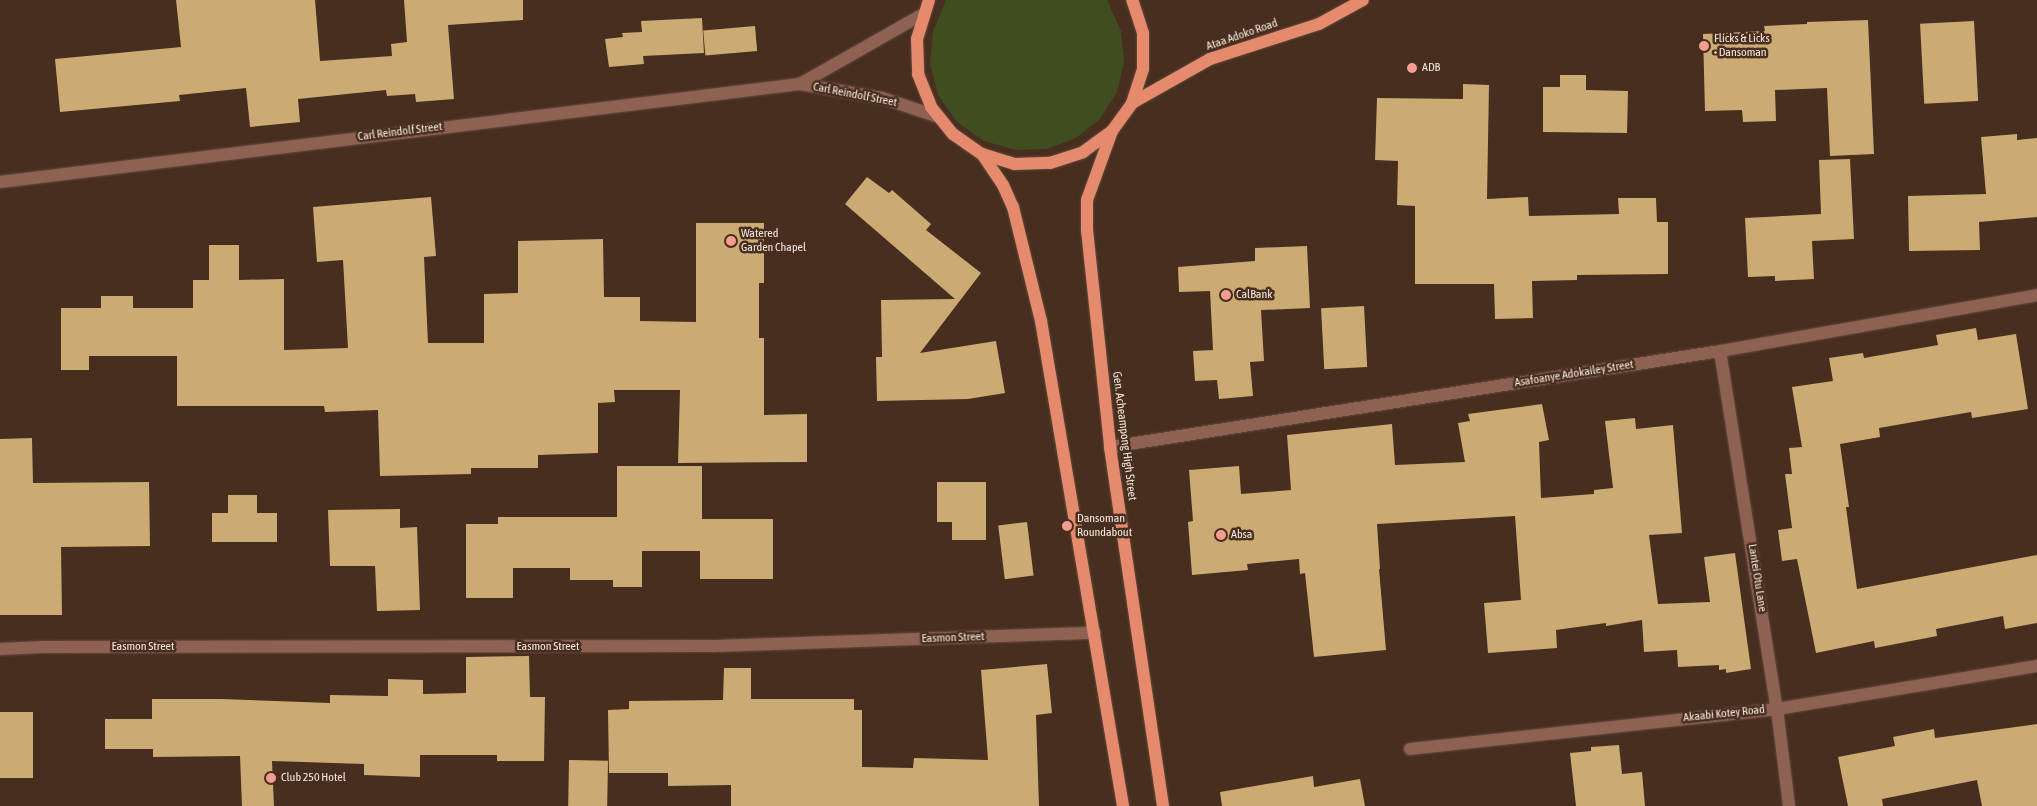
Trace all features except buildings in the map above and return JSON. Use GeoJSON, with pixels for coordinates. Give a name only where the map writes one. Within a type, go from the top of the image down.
{"type":"FeatureCollection","features":[{"type":"Feature","properties":{"kind":"main road"},"geometry":{"type":"LineString","coordinates":[[929,0],[923,14],[917,39],[918,74],[931,107],[952,134],[982,154],[1015,164],[1050,163],[1083,152],[1112,131],[1132,103],[1144,69],[1144,33],[1132,0]]}},
{"type":"Feature","properties":{"kind":"main road","name":"Ataa Adoko Road"},"geometry":{"type":"LineString","coordinates":[[1132,103],[1210,59],[1319,24],[1363,0]]}},
{"type":"Feature","properties":{"kind":"main road","name":"Gen. Acheampong High Street"},"geometry":{"type":"LineString","coordinates":[[1112,131],[1087,200],[1087,230],[1110,447],[1163,806]]}},
{"type":"Feature","properties":{"kind":"main road"},"geometry":{"type":"LineString","coordinates":[[982,154],[1003,185],[1013,206],[1041,321],[1123,806]]}},
{"type":"Feature","properties":{"kind":"street","name":"Carl Reindolf Street"},"geometry":{"type":"LineString","coordinates":[[800,84],[923,14]]}},
{"type":"Feature","properties":{"kind":"street","name":"Carl Reindolf Street"},"geometry":{"type":"LineString","coordinates":[[0,182],[800,84],[882,98],[939,117]]}},
{"type":"Feature","properties":{"kind":"street","name":"Asafoanye Adokailey Street"},"geometry":{"type":"LineString","coordinates":[[1110,447],[1720,351],[2037,296]]}},
{"type":"Feature","properties":{"kind":"street","name":"Lantei Otu Lane"},"geometry":{"type":"LineString","coordinates":[[1720,351],[1777,708],[1789,806]]}},
{"type":"Feature","properties":{"kind":"street","name":"Easmon Street"},"geometry":{"type":"LineString","coordinates":[[0,649],[44,647],[715,646],[1095,633]]}},
{"type":"Feature","properties":{"kind":"street","name":"Akaabi Kotey Road"},"geometry":{"type":"LineString","coordinates":[[1410,749],[1777,708],[2037,666]]}},
{"type":"Feature","properties":{"kind":"green space"},"geometry":{"type":"Polygon","coordinates":[[[946,0],[1107,0],[1121,31],[1124,62],[1117,92],[1100,119],[1076,138],[1047,149],[1016,150],[984,141],[957,122],[938,95],[930,63],[933,31],[946,0]]]}},
{"type":"Feature","properties":{"kind":"place","name":"Flicks & Licks - Dansoman"},"geometry":{"type":"Point","coordinates":[1704,46]}},
{"type":"Feature","properties":{"kind":"place","name":"ADB"},"geometry":{"type":"Point","coordinates":[1412,68]}},
{"type":"Feature","properties":{"kind":"place","name":"Watered Garden Chapel"},"geometry":{"type":"Point","coordinates":[731,241]}},
{"type":"Feature","properties":{"kind":"place","name":"CalBank"},"geometry":{"type":"Point","coordinates":[1226,295]}},
{"type":"Feature","properties":{"kind":"place","name":"Dansoman Roundabout"},"geometry":{"type":"Point","coordinates":[1067,526]}},
{"type":"Feature","properties":{"kind":"place","name":"Absa"},"geometry":{"type":"Point","coordinates":[1221,535]}},
{"type":"Feature","properties":{"kind":"place","name":"Club 250 Hotel"},"geometry":{"type":"Point","coordinates":[271,778]}}]}
